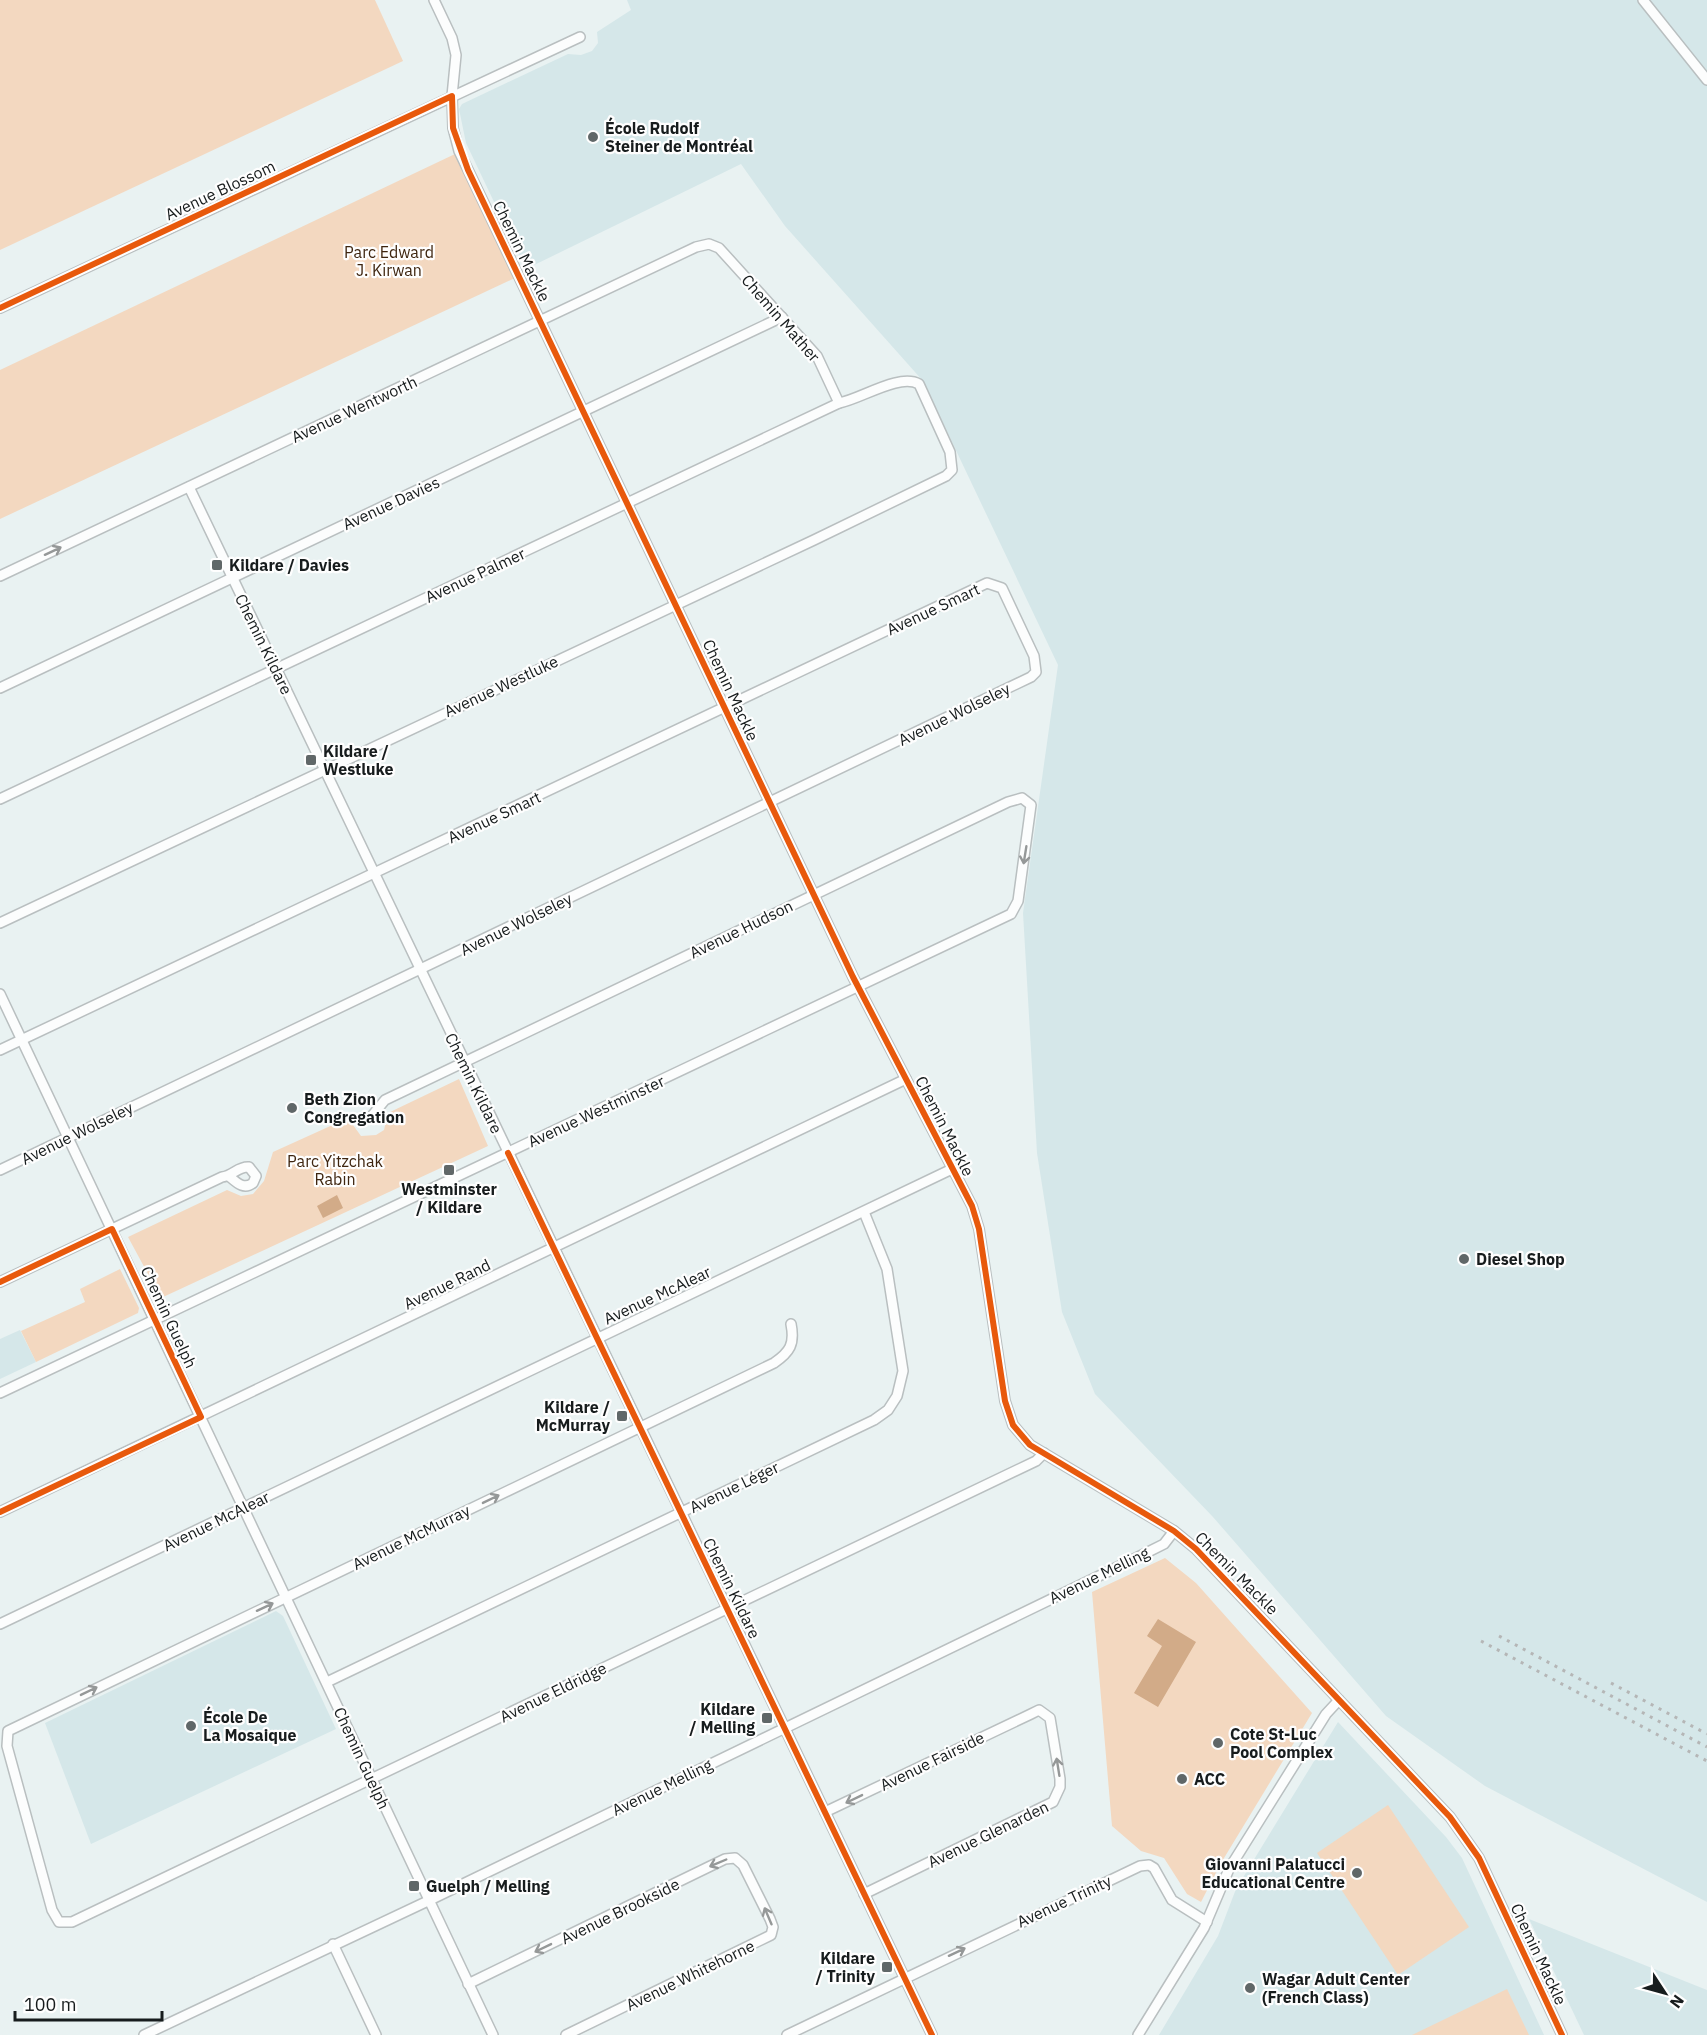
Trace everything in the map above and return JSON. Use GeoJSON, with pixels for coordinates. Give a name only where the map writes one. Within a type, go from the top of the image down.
{"type":"FeatureCollection","features":[{"type":"Feature","properties":{"kind":"street","name":"Chemin Mackle"},"geometry":{"type":"LineString","coordinates":[[434,0],[452,38],[456,55],[452,96],[453,128],[459,151],[858,986],[952,1169],[977,1223],[1008,1414],[1019,1434],[1044,1453],[1174,1532],[1210,1562],[1467,1837],[1494,1887],[1562,2035]]}},
{"type":"Feature","properties":{"kind":"street"},"geometry":{"type":"LineString","coordinates":[[1643,0],[1707,80]]}},
{"type":"Feature","properties":{"kind":"street","name":"Avenue Blossom"},"geometry":{"type":"LineString","coordinates":[[0,308],[580,37]]}},
{"type":"Feature","properties":{"kind":"street","name":"Avenue Wentworth"},"geometry":{"type":"LineString","coordinates":[[0,576],[696,247],[709,244]]}},
{"type":"Feature","properties":{"kind":"street","name":"Chemin Mather"},"geometry":{"type":"LineString","coordinates":[[709,244],[719,248],[817,356],[839,404]]}},
{"type":"Feature","properties":{"kind":"street","name":"Avenue Davies"},"geometry":{"type":"LineString","coordinates":[[0,688],[782,317]]}},
{"type":"Feature","properties":{"kind":"street","name":"Avenue Palmer"},"geometry":{"type":"LineString","coordinates":[[0,799],[839,404],[853,401],[898,382],[912,380],[919,384],[935,419]]}},
{"type":"Feature","properties":{"kind":"street","name":"Avenue Westluke"},"geometry":{"type":"LineString","coordinates":[[0,922],[814,540],[945,476],[952,470],[953,462],[935,419]]}},
{"type":"Feature","properties":{"kind":"street","name":"Chemin Kildare"},"geometry":{"type":"LineString","coordinates":[[189,487],[932,2035]]}},
{"type":"Feature","properties":{"kind":"street","name":"Avenue Wolseley"},"geometry":{"type":"LineString","coordinates":[[0,1170],[1031,677],[1036,672],[1034,656],[1002,588],[987,583]]}},
{"type":"Feature","properties":{"kind":"street","name":"Avenue Smart"},"geometry":{"type":"LineString","coordinates":[[0,1050],[987,583]]}},
{"type":"Feature","properties":{"kind":"street","name":"Avenue Hudson"},"geometry":{"type":"LineString","coordinates":[[371,1117],[385,1100],[1018,798]]}},
{"type":"Feature","properties":{"kind":"street","name":"Avenue Westminster"},"geometry":{"type":"LineString","coordinates":[[0,1393],[1014,911],[1032,812],[1028,801],[1018,798]]}},
{"type":"Feature","properties":{"kind":"street","name":"Chemin Guelph"},"geometry":{"type":"LineString","coordinates":[[0,994],[493,2035]]}},
{"type":"Feature","properties":{"kind":"street","name":"Avenue Rand"},"geometry":{"type":"LineString","coordinates":[[0,1512],[906,1079]]}},
{"type":"Feature","properties":{"kind":"street","name":"Avenue McAlear"},"geometry":{"type":"LineString","coordinates":[[0,1624],[952,1169]]}},
{"type":"Feature","properties":{"kind":"street"},"geometry":{"type":"LineString","coordinates":[[0,1282],[222,1178],[230,1177]]}},
{"type":"Feature","properties":{"kind":"street","name":"Avenue Léger"},"geometry":{"type":"LineString","coordinates":[[327,1682],[874,1420],[892,1406],[901,1387],[902,1366],[885,1262],[864,1212]]}},
{"type":"Feature","properties":{"kind":"street","name":"Avenue McMurray"},"geometry":{"type":"LineString","coordinates":[[59,1922],[52,1910],[7,1746],[6,1733],[640,1428],[787,1354],[794,1337],[791,1324]]}},
{"type":"Feature","properties":{"kind":"street","name":"Avenue Eldridge"},"geometry":{"type":"LineString","coordinates":[[59,1922],[72,1923],[1036,1461],[1044,1453]]}},
{"type":"Feature","properties":{"kind":"street","name":"Avenue Melling"},"geometry":{"type":"LineString","coordinates":[[144,2035],[430,1900],[1164,1544],[1174,1532]]}},
{"type":"Feature","properties":{"kind":"street"},"geometry":{"type":"LineString","coordinates":[[1138,2035],[1207,1922],[1229,1869],[1328,1711],[1339,1700]]}},
{"type":"Feature","properties":{"kind":"street","name":"Avenue Fairside"},"geometry":{"type":"LineString","coordinates":[[825,1812],[1039,1710]]}},
{"type":"Feature","properties":{"kind":"street","name":"Avenue Glenarden"},"geometry":{"type":"LineString","coordinates":[[864,1894],[1053,1802],[1060,1787],[1060,1779],[1050,1718],[1039,1710]]}},
{"type":"Feature","properties":{"kind":"street","name":"Avenue Brookside"},"geometry":{"type":"LineString","coordinates":[[468,1984],[725,1859],[735,1858],[743,1865],[757,1892]]}},
{"type":"Feature","properties":{"kind":"street","name":"Avenue Trinity"},"geometry":{"type":"LineString","coordinates":[[787,2035],[1135,1868],[1147,1865],[1156,1870],[1172,1900],[1207,1922]]}},
{"type":"Feature","properties":{"kind":"street","name":"Avenue Whitehorne"},"geometry":{"type":"LineString","coordinates":[[566,2035],[771,1935],[773,1927],[757,1892]]}},
{"type":"Feature","properties":{"kind":"street"},"geometry":{"type":"LineString","coordinates":[[333,1944],[376,2035]]}},
{"type":"Feature","properties":{"kind":"street"},"geometry":{"type":"LineString","coordinates":[[807,2026],[812,2035]]}},
{"type":"Feature","properties":{"kind":"shaded area"},"geometry":{"type":"Polygon","coordinates":[[[627,0],[1707,0],[1707,1902],[1485,1786],[1386,1716],[1213,1517],[1095,1394],[1062,1312],[1037,1153],[1023,913],[1058,665],[923,381],[785,226],[741,164],[526,269],[466,143],[459,109],[462,104],[568,54],[581,55],[592,51],[598,43],[597,32],[631,10],[627,0]]]}},
{"type":"Feature","properties":{"kind":"shaded area"},"geometry":{"type":"Polygon","coordinates":[[[337,1195],[343,1208],[323,1218],[317,1206],[337,1195]]]}},
{"type":"Feature","properties":{"kind":"shaded area"},"geometry":{"type":"Polygon","coordinates":[[[20,1330],[36,1362],[0,1379],[0,1339],[20,1330]]]}},
{"type":"Feature","properties":{"kind":"shaded area","name":"École De La Mosaique"},"geometry":{"type":"Polygon","coordinates":[[[276,1611],[283,1616],[336,1729],[91,1844],[45,1723],[276,1611]]]}},
{"type":"Feature","properties":{"kind":"shaded area"},"geometry":{"type":"Polygon","coordinates":[[[1158,1619],[1196,1642],[1158,1707],[1134,1693],[1162,1646],[1147,1636],[1158,1619]]]}},
{"type":"Feature","properties":{"kind":"shaded area","name":"Giovanni Palatucci Educational Centre"},"geometry":{"type":"Polygon","coordinates":[[[1338,1722],[1446,1837],[1462,1858],[1544,2035],[1159,2035],[1218,1936],[1236,1889],[1338,1722]]]}},
{"type":"Feature","properties":{"kind":"shaded area"},"geometry":{"type":"Polygon","coordinates":[[[1529,1919],[1707,1990],[1707,2035],[1584,2035],[1529,1919]]]}},
{"type":"Feature","properties":{"kind":"green space"},"geometry":{"type":"Polygon","coordinates":[[[0,0],[375,0],[403,61],[0,250],[0,0]]]}},
{"type":"Feature","properties":{"kind":"green space","name":"Parc Edward J. Kirwan"},"geometry":{"type":"Polygon","coordinates":[[[455,154],[515,278],[0,519],[0,370],[455,154]]]}},
{"type":"Feature","properties":{"kind":"green space","name":"Parc Yitzchak Rabin"},"geometry":{"type":"Polygon","coordinates":[[[459,1079],[488,1146],[161,1298],[128,1237],[227,1190],[241,1196],[253,1194],[264,1181],[273,1152],[348,1118],[361,1136],[376,1135],[384,1130],[388,1113],[459,1079]]]}},
{"type":"Feature","properties":{"kind":"green space"},"geometry":{"type":"Polygon","coordinates":[[[120,1269],[139,1308],[138,1313],[36,1362],[21,1331],[85,1302],[80,1289],[120,1269]]]}},
{"type":"Feature","properties":{"kind":"green space"},"geometry":{"type":"Polygon","coordinates":[[[1165,1558],[1196,1583],[1312,1713],[1221,1863],[1201,1902],[1187,1894],[1164,1858],[1141,1851],[1112,1826],[1092,1592],[1165,1558]]]}},
{"type":"Feature","properties":{"kind":"green space"},"geometry":{"type":"Polygon","coordinates":[[[1388,1805],[1469,1927],[1398,1975],[1317,1853],[1388,1805]]]}},
{"type":"Feature","properties":{"kind":"green space"},"geometry":{"type":"Polygon","coordinates":[[[1507,1989],[1529,2035],[1412,2035],[1507,1989]]]}},
{"type":"Feature","properties":{"kind":"railway"},"geometry":{"type":"LineString","coordinates":[[1499,1636],[1707,1747]]}},
{"type":"Feature","properties":{"kind":"railway"},"geometry":{"type":"LineString","coordinates":[[1481,1641],[1707,1761]]}},
{"type":"Feature","properties":{"kind":"railway"},"geometry":{"type":"LineString","coordinates":[[1611,1683],[1707,1734]]}},
{"type":"Feature","properties":{"kind":"cycle path"},"geometry":{"type":"LineString","coordinates":[[0,308],[452,96],[453,128],[468,170],[853,977],[972,1206],[979,1229],[1005,1401],[1013,1425],[1030,1445],[1174,1531],[1196,1549],[1450,1817],[1479,1858],[1562,2035]]}},
{"type":"Feature","properties":{"kind":"cycle path"},"geometry":{"type":"LineString","coordinates":[[508,1153],[932,2035]]}},
{"type":"Feature","properties":{"kind":"cycle path"},"geometry":{"type":"LineString","coordinates":[[0,1282],[112,1229],[201,1417],[0,1512]]}},
{"type":"Feature","properties":{"kind":"place","name":"École Rudolf Steiner de Montréal"},"geometry":{"type":"Point","coordinates":[593,137]}},
{"type":"Feature","properties":{"kind":"place","name":"Kildare / Davies"},"geometry":{"type":"Point","coordinates":[217,565]}},
{"type":"Feature","properties":{"kind":"place","name":"Kildare / Westluke"},"geometry":{"type":"Point","coordinates":[311,760]}},
{"type":"Feature","properties":{"kind":"place","name":"Beth Zion Congregation"},"geometry":{"type":"Point","coordinates":[292,1108]}},
{"type":"Feature","properties":{"kind":"place","name":"Westminster / Kildare"},"geometry":{"type":"Point","coordinates":[449,1170]}},
{"type":"Feature","properties":{"kind":"place","name":"Diesel Shop"},"geometry":{"type":"Point","coordinates":[1464,1259]}},
{"type":"Feature","properties":{"kind":"place","name":"Kildare / McMurray"},"geometry":{"type":"Point","coordinates":[622,1416]}},
{"type":"Feature","properties":{"kind":"place","name":"Kildare / Melling"},"geometry":{"type":"Point","coordinates":[767,1718]}},
{"type":"Feature","properties":{"kind":"place","name":"École De La Mosaique"},"geometry":{"type":"Point","coordinates":[191,1726]}},
{"type":"Feature","properties":{"kind":"place","name":"Cote St-Luc Pool Complex"},"geometry":{"type":"Point","coordinates":[1218,1743]}},
{"type":"Feature","properties":{"kind":"place","name":"ACC"},"geometry":{"type":"Point","coordinates":[1182,1779]}},
{"type":"Feature","properties":{"kind":"place","name":"Giovanni Palatucci Educational Centre"},"geometry":{"type":"Point","coordinates":[1357,1873]}},
{"type":"Feature","properties":{"kind":"place","name":"Guelph / Melling"},"geometry":{"type":"Point","coordinates":[414,1886]}},
{"type":"Feature","properties":{"kind":"place","name":"Kildare / Trinity"},"geometry":{"type":"Point","coordinates":[887,1967]}},
{"type":"Feature","properties":{"kind":"place","name":"Wagar Adult Center (French Class)"},"geometry":{"type":"Point","coordinates":[1250,1988]}}]}
